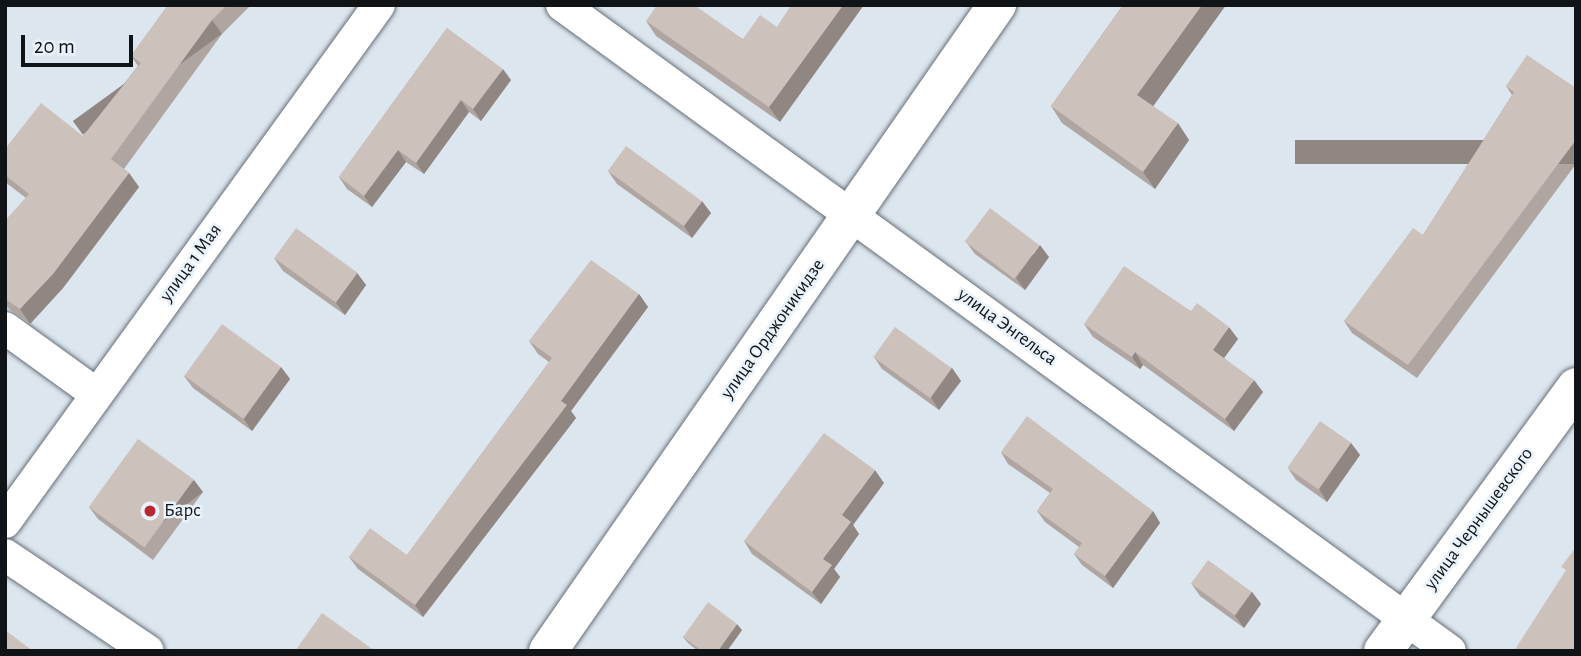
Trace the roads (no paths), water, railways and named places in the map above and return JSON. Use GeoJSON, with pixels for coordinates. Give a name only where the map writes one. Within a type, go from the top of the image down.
{"type":"FeatureCollection","features":[{"type":"Feature","properties":{"kind":"main road","name":"улица Орджоникидзе"},"geometry":{"type":"LineString","coordinates":[[548,651],[997,5]]}},
{"type":"Feature","properties":{"kind":"main road","name":"улица Чернышевского"},"geometry":{"type":"LineString","coordinates":[[1382,651],[1576,387]]}},
{"type":"Feature","properties":{"kind":"street","name":"улица 1 Мая"},"geometry":{"type":"LineString","coordinates":[[5,522],[95,393],[379,5]]}},
{"type":"Feature","properties":{"kind":"street","name":"улица Энгельса"},"geometry":{"type":"LineString","coordinates":[[562,5],[1450,651]]}},
{"type":"Feature","properties":{"kind":"street"},"geometry":{"type":"LineString","coordinates":[[5,328],[95,393]]}},
{"type":"Feature","properties":{"kind":"street"},"geometry":{"type":"LineString","coordinates":[[5,555],[148,651]]}},
{"type":"Feature","properties":{"kind":"place","name":"Барс"},"geometry":{"type":"Point","coordinates":[150,511]}}]}
